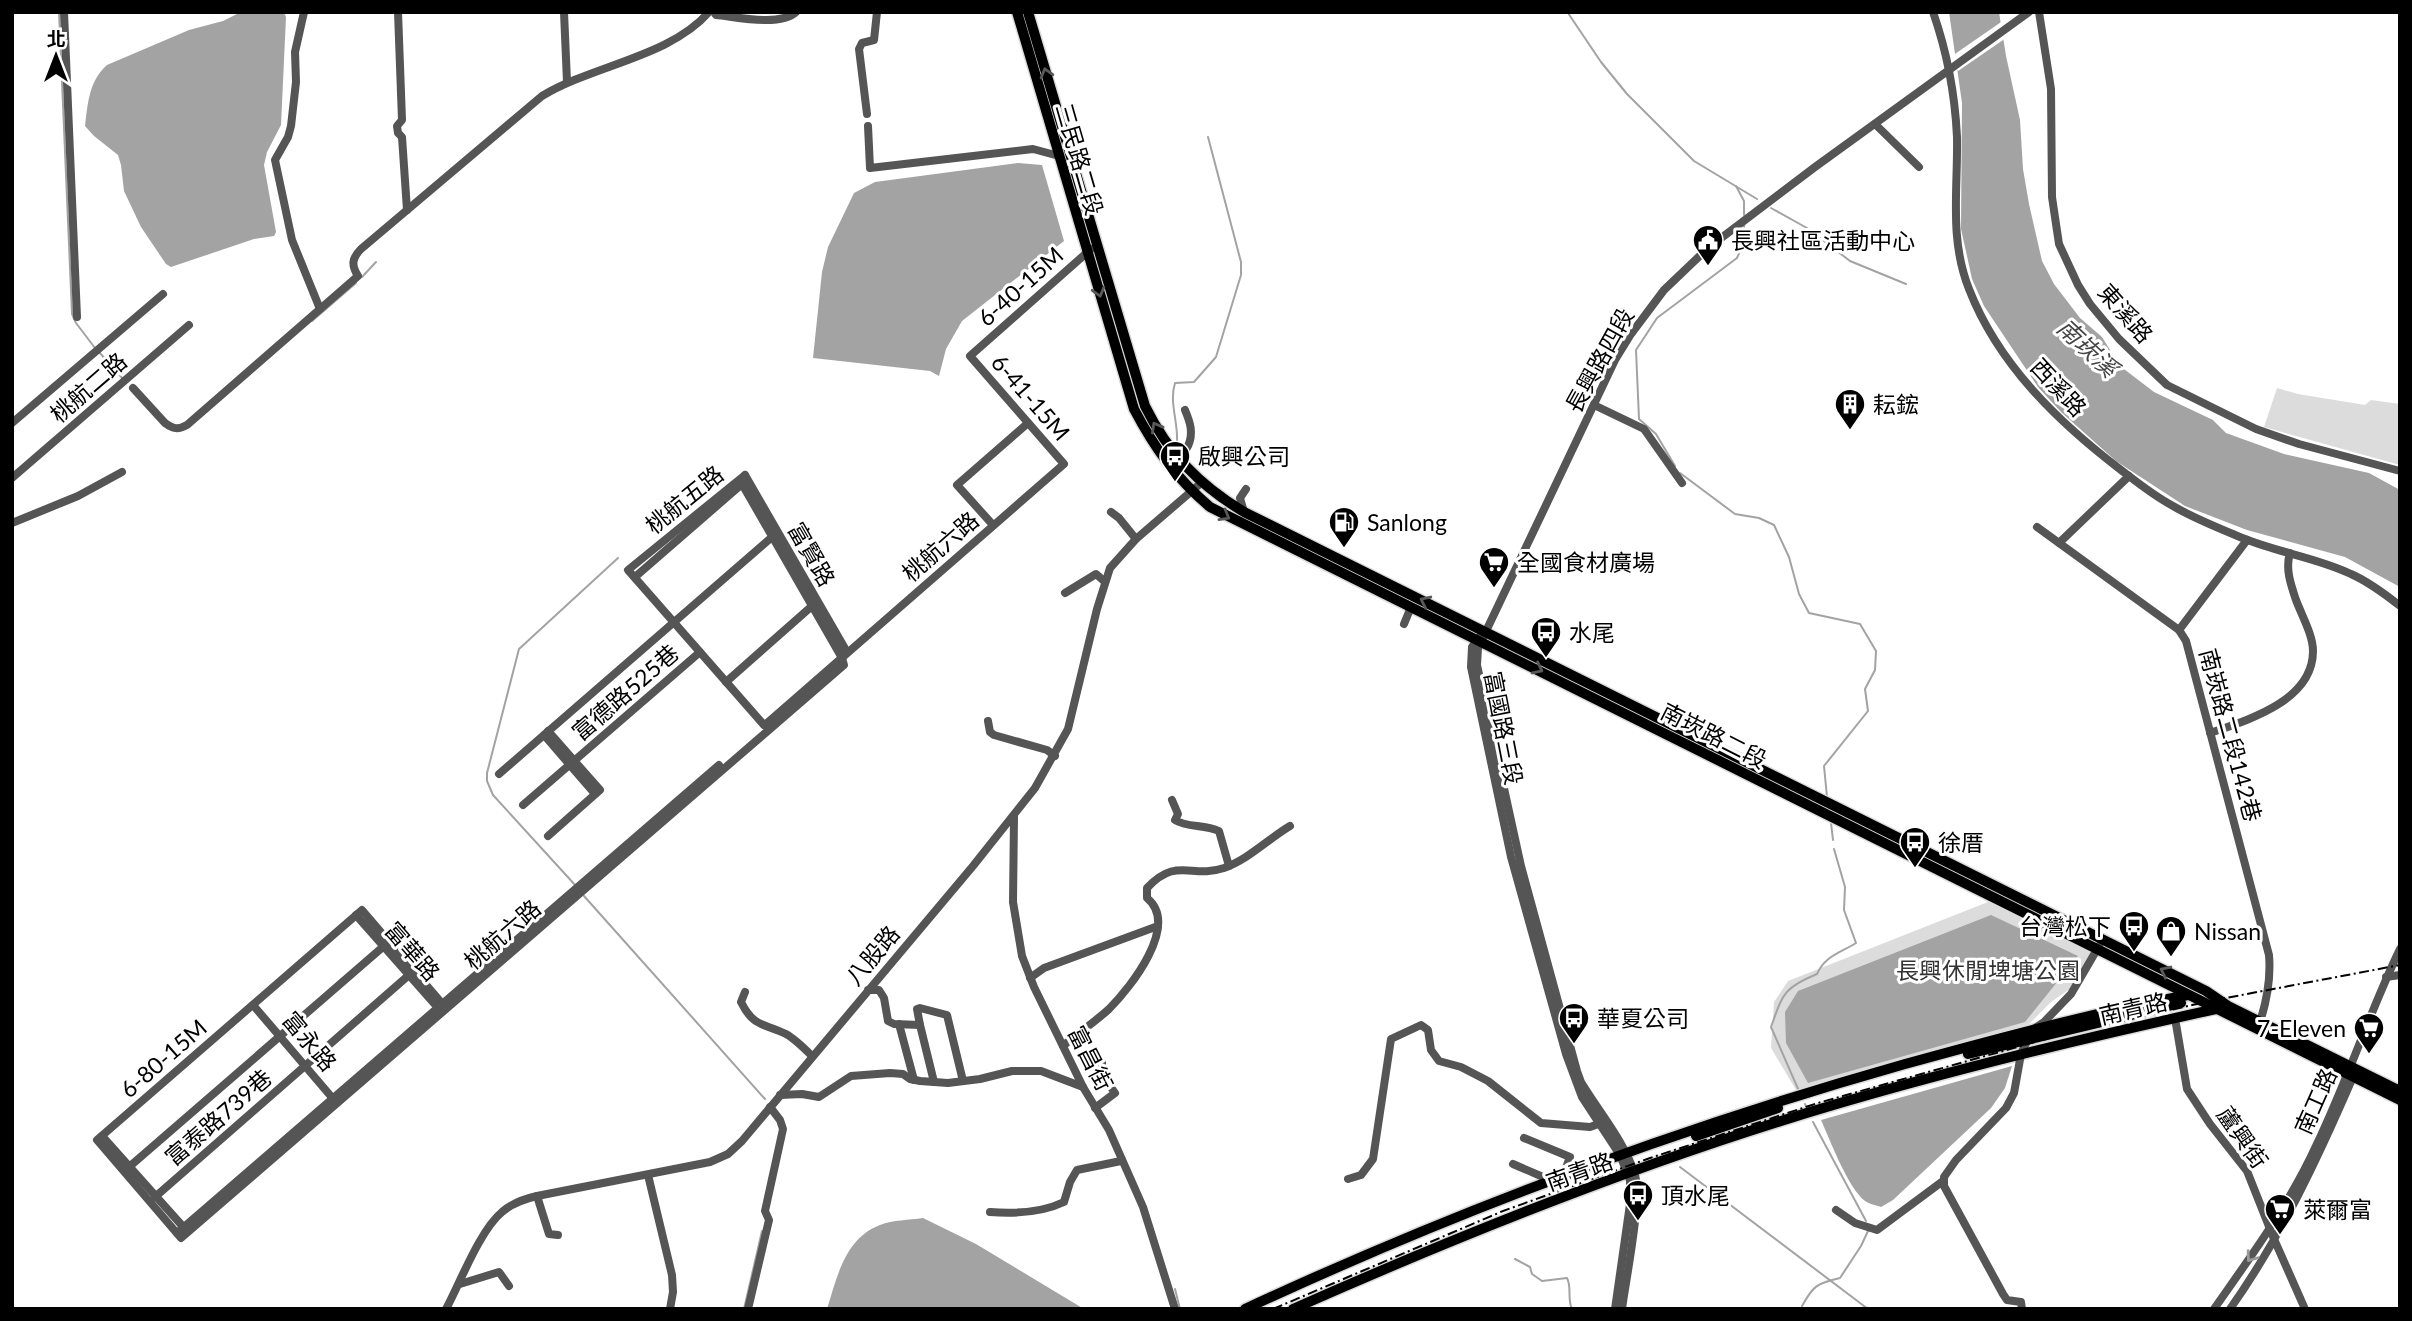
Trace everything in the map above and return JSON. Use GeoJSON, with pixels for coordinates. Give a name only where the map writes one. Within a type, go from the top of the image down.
{"type":"FeatureCollection","features":[{"type":"Feature","properties":{"kind":"main road","name":"三民路二段"},"geometry":{"type":"LineString","coordinates":[[1017,12],[1059,156],[1114,303]]}},
{"type":"Feature","properties":{"kind":"main road","name":"三民路二段"},"geometry":{"type":"LineString","coordinates":[[1028,12],[1092,249],[1106,316]]}},
{"type":"Feature","properties":{"kind":"main road","name":"南崁路二段"},"geometry":{"type":"LineString","coordinates":[[1114,303],[1145,406],[1164,442],[1201,483],[1244,512],[1481,637],[2100,944],[2209,993],[2226,1009],[2351,1073],[2400,1091]]}},
{"type":"Feature","properties":{"kind":"main road","name":"南崁路二段"},"geometry":{"type":"LineString","coordinates":[[1106,316],[1134,409],[1168,466],[1210,507],[1411,607],[1481,637]]}},
{"type":"Feature","properties":{"kind":"main road","name":"南崁路二段"},"geometry":{"type":"LineString","coordinates":[[2100,944],[2194,997],[2260,1021],[2400,1100]]}},
{"type":"Feature","properties":{"kind":"main road","name":"南青路"},"geometry":{"type":"LineString","coordinates":[[1257,1309],[1449,1225],[1624,1157],[1649,1152],[1777,1108],[2030,1035],[2209,993]]}},
{"type":"Feature","properties":{"kind":"main road","name":"南青路"},"geometry":{"type":"LineString","coordinates":[[1293,1309],[1509,1217],[1632,1176],[1756,1130],[1924,1080],[2226,1009]]}},
{"type":"Feature","properties":{"kind":"main road"},"geometry":{"type":"LineString","coordinates":[[1306,1309],[1440,1251],[1632,1176],[2021,1057],[2176,1024],[2226,1009]]}},
{"type":"Feature","properties":{"kind":"main road"},"geometry":{"type":"LineString","coordinates":[[1245,1309],[1420,1232],[1550,1180],[1624,1157],[1755,1108],[1907,1064],[2030,1035]]}},
{"type":"Feature","properties":{"kind":"main road","name":"南青路"},"geometry":{"type":"LineString","coordinates":[[1907,1064],[1935,1063]]}},
{"type":"Feature","properties":{"kind":"main road","name":"南青路"},"geometry":{"type":"LineString","coordinates":[[1908,1092],[1924,1080]]}},
{"type":"Feature","properties":{"kind":"main road","name":"南青路"},"geometry":{"type":"LineString","coordinates":[[1756,1130],[1783,1128]]}},
{"type":"Feature","properties":{"kind":"main road","name":"南青路"},"geometry":{"type":"LineString","coordinates":[[1649,1152],[1673,1137]]}},
{"type":"Feature","properties":{"kind":"main road","name":"南青路"},"geometry":{"type":"LineString","coordinates":[[1420,1232],[1449,1225]]}},
{"type":"Feature","properties":{"kind":"main road","name":"南青路"},"geometry":{"type":"LineString","coordinates":[[1417,1255],[1440,1251]]}},
{"type":"Feature","properties":{"kind":"street"},"geometry":{"type":"LineString","coordinates":[[64,12],[77,317]]}},
{"type":"Feature","properties":{"kind":"street"},"geometry":{"type":"LineString","coordinates":[[304,12],[295,52],[296,82],[291,126],[275,160],[292,240],[320,309]]}},
{"type":"Feature","properties":{"kind":"street"},"geometry":{"type":"LineString","coordinates":[[398,12],[402,120],[397,127],[402,137],[407,209]]}},
{"type":"Feature","properties":{"kind":"street"},"geometry":{"type":"LineString","coordinates":[[564,12],[567,82]]}},
{"type":"Feature","properties":{"kind":"street"},"geometry":{"type":"LineString","coordinates":[[133,388],[165,424],[181,429],[255,368],[358,276],[353,269],[355,255],[528,107],[567,82],[682,37],[712,12],[716,15],[784,20],[796,12]]}},
{"type":"Feature","properties":{"kind":"street"},"geometry":{"type":"LineString","coordinates":[[867,114],[859,49],[862,43],[874,40],[877,12]]}},
{"type":"Feature","properties":{"kind":"street","name":"西溪路"},"geometry":{"type":"LineString","coordinates":[[1933,12],[1952,68],[1957,139],[1956,232],[1962,266],[1969,290],[1985,324],[2034,393],[2084,442],[2174,508],[2247,540],[2350,573],[2400,606]]}},
{"type":"Feature","properties":{"kind":"street","name":"長興路四段"},"geometry":{"type":"LineString","coordinates":[[1481,637],[1631,334],[1664,290],[1691,263],[1776,197],[2029,12]]}},
{"type":"Feature","properties":{"kind":"street","name":"東溪路"},"geometry":{"type":"LineString","coordinates":[[2039,12],[2051,89],[2052,197],[2059,244],[2090,304],[2119,339],[2167,385],[2256,429],[2299,444],[2400,471]]}},
{"type":"Feature","properties":{"kind":"street"},"geometry":{"type":"LineString","coordinates":[[1875,124],[1919,167]]}},
{"type":"Feature","properties":{"kind":"street"},"geometry":{"type":"LineString","coordinates":[[868,126],[870,168],[1033,149],[1059,156]]}},
{"type":"Feature","properties":{"kind":"street","name":"6-40-15M"},"geometry":{"type":"LineString","coordinates":[[970,356],[1092,249]]}},
{"type":"Feature","properties":{"kind":"street"},"geometry":{"type":"LineString","coordinates":[[12,423],[163,293]]}},
{"type":"Feature","properties":{"kind":"street","name":"桃航二路"},"geometry":{"type":"LineString","coordinates":[[12,478],[189,325]]}},
{"type":"Feature","properties":{"kind":"street","name":"6-41-15M"},"geometry":{"type":"LineString","coordinates":[[970,356],[1064,464]]}},
{"type":"Feature","properties":{"kind":"street"},"geometry":{"type":"LineString","coordinates":[[1594,405],[1644,429],[1682,483]]}},
{"type":"Feature","properties":{"kind":"street"},"geometry":{"type":"LineString","coordinates":[[1179,461],[1188,448],[1191,437],[1191,426],[1185,410]]}},
{"type":"Feature","properties":{"kind":"street"},"geometry":{"type":"LineString","coordinates":[[993,525],[957,485],[1028,423]]}},
{"type":"Feature","properties":{"kind":"street","name":"桃航六路"},"geometry":{"type":"LineString","coordinates":[[182,1233],[1064,464]]}},
{"type":"Feature","properties":{"kind":"street"},"geometry":{"type":"LineString","coordinates":[[12,523],[78,496],[122,472]]}},
{"type":"Feature","properties":{"kind":"street","name":"桃航五路"},"geometry":{"type":"LineString","coordinates":[[745,475],[742,484],[635,577],[628,570],[745,475]]}},
{"type":"Feature","properties":{"kind":"street","name":"富賢路"},"geometry":{"type":"LineString","coordinates":[[745,475],[844,655]]}},
{"type":"Feature","properties":{"kind":"street"},"geometry":{"type":"LineString","coordinates":[[2059,543],[2129,476]]}},
{"type":"Feature","properties":{"kind":"street","name":"八股路"},"geometry":{"type":"LineString","coordinates":[[446,1309],[494,1219],[509,1206],[537,1196],[648,1175],[719,1158],[735,1148],[1035,788],[1068,729],[1104,581],[1118,557],[1201,483]]}},
{"type":"Feature","properties":{"kind":"street","name":"富賢路"},"geometry":{"type":"LineString","coordinates":[[742,484],[812,606],[844,655]]}},
{"type":"Feature","properties":{"kind":"street"},"geometry":{"type":"LineString","coordinates":[[1244,512],[1240,498],[1246,489]]}},
{"type":"Feature","properties":{"kind":"street"},"geometry":{"type":"LineString","coordinates":[[1111,512],[1136,539]]}},
{"type":"Feature","properties":{"kind":"street","name":"南崁路二段142巷"},"geometry":{"type":"LineString","coordinates":[[2037,527],[2179,629],[2186,641],[2269,955],[2267,999],[2260,1021]]}},
{"type":"Feature","properties":{"kind":"street"},"geometry":{"type":"LineString","coordinates":[[499,774],[772,537]]}},
{"type":"Feature","properties":{"kind":"street"},"geometry":{"type":"LineString","coordinates":[[2179,629],[2247,540]]}},
{"type":"Feature","properties":{"kind":"street"},"geometry":{"type":"LineString","coordinates":[[2210,733],[2242,722],[2290,697],[2298,690],[2311,664],[2313,651],[2310,637],[2289,579],[2287,562],[2290,554]]}},
{"type":"Feature","properties":{"kind":"street"},"geometry":{"type":"LineString","coordinates":[[1065,593],[1096,574],[1104,581]]}},
{"type":"Feature","properties":{"kind":"street"},"geometry":{"type":"LineString","coordinates":[[635,577],[764,725]]}},
{"type":"Feature","properties":{"kind":"street"},"geometry":{"type":"LineString","coordinates":[[726,682],[812,606]]}},
{"type":"Feature","properties":{"kind":"street"},"geometry":{"type":"LineString","coordinates":[[1404,624],[1411,607]]}},
{"type":"Feature","properties":{"kind":"street","name":"富國路三段"},"geometry":{"type":"LineString","coordinates":[[1481,637],[1472,647],[1471,667],[1496,790],[1576,1085],[1603,1122],[1632,1176],[1636,1206],[1622,1309]]}},
{"type":"Feature","properties":{"kind":"street","name":"富德路525巷"},"geometry":{"type":"LineString","coordinates":[[523,805],[700,652]]}},
{"type":"Feature","properties":{"kind":"street","name":"桃航六路"},"geometry":{"type":"LineString","coordinates":[[442,1008],[844,665],[844,655]]}},
{"type":"Feature","properties":{"kind":"street"},"geometry":{"type":"LineString","coordinates":[[988,721],[993,735],[1047,750],[1055,756]]}},
{"type":"Feature","properties":{"kind":"street"},"geometry":{"type":"LineString","coordinates":[[546,733],[598,792],[548,836]]}},
{"type":"Feature","properties":{"kind":"street"},"geometry":{"type":"LineString","coordinates":[[1172,800],[1178,814],[1175,820],[1182,825],[1202,825],[1219,831],[1229,866]]}},
{"type":"Feature","properties":{"kind":"street","name":"富昌街"},"geometry":{"type":"LineString","coordinates":[[1014,816],[1013,902],[1018,944],[1030,978],[1083,1087],[1108,1130],[1147,1217],[1175,1309]]}},
{"type":"Feature","properties":{"kind":"street"},"geometry":{"type":"LineString","coordinates":[[1063,1046],[1107,1011],[1133,981],[1151,950],[1158,926],[1156,906],[1147,898],[1147,888],[1155,879],[1168,871],[1179,869],[1210,871],[1229,866],[1290,826]]}},
{"type":"Feature","properties":{"kind":"street","name":"富華路"},"geometry":{"type":"LineString","coordinates":[[359,913],[442,1008]]}},
{"type":"Feature","properties":{"kind":"street","name":"富華路"},"geometry":{"type":"LineString","coordinates":[[359,913],[383,946],[442,1008]]}},
{"type":"Feature","properties":{"kind":"street","name":"6-80-15M"},"geometry":{"type":"LineString","coordinates":[[100,1138],[359,913]]}},
{"type":"Feature","properties":{"kind":"street"},"geometry":{"type":"LineString","coordinates":[[1030,978],[1044,968],[1158,926]]}},
{"type":"Feature","properties":{"kind":"street"},"geometry":{"type":"LineString","coordinates":[[1836,1210],[1855,1223],[1877,1230],[1943,1181],[1956,1160],[2006,1108],[2014,1093],[2021,1057],[2030,1035],[2071,994],[2100,944]]}},
{"type":"Feature","properties":{"kind":"street"},"geometry":{"type":"LineString","coordinates":[[129,1167],[383,946]]}},
{"type":"Feature","properties":{"kind":"street"},"geometry":{"type":"LineString","coordinates":[[2351,1073],[2386,977],[2400,949]]}},
{"type":"Feature","properties":{"kind":"street","name":"富泰路739巷"},"geometry":{"type":"LineString","coordinates":[[155,1196],[409,975]]}},
{"type":"Feature","properties":{"kind":"street"},"geometry":{"type":"LineString","coordinates":[[2386,977],[2400,975]]}},
{"type":"Feature","properties":{"kind":"street"},"geometry":{"type":"LineString","coordinates":[[868,990],[879,990],[884,998],[888,1021],[920,1025]]}},
{"type":"Feature","properties":{"kind":"street"},"geometry":{"type":"LineString","coordinates":[[745,992],[741,1002],[748,1014],[763,1026],[789,1036],[812,1056]]}},
{"type":"Feature","properties":{"kind":"street","name":"富永路"},"geometry":{"type":"LineString","coordinates":[[253,1005],[335,1101]]}},
{"type":"Feature","properties":{"kind":"street"},"geometry":{"type":"LineString","coordinates":[[934,1082],[917,1009],[947,1015],[963,1081]]}},
{"type":"Feature","properties":{"kind":"street"},"geometry":{"type":"LineString","coordinates":[[899,1024],[914,1080]]}},
{"type":"Feature","properties":{"kind":"street","name":"蘆興街"},"geometry":{"type":"LineString","coordinates":[[2176,1024],[2187,1089],[2210,1124],[2247,1171],[2305,1309]]}},
{"type":"Feature","properties":{"kind":"street"},"geometry":{"type":"LineString","coordinates":[[1348,1179],[1361,1175],[1373,1159],[1391,1039],[1421,1025],[1428,1030],[1431,1049],[1439,1061],[1461,1067],[1488,1081],[1541,1124],[1590,1127],[1603,1122]]}},
{"type":"Feature","properties":{"kind":"street"},"geometry":{"type":"LineString","coordinates":[[1095,1108],[1115,1093],[1102,1075],[1102,1063]]}},
{"type":"Feature","properties":{"kind":"street"},"geometry":{"type":"LineString","coordinates":[[780,1095],[802,1094],[819,1097],[851,1076],[903,1074],[914,1080],[934,1082],[963,1081],[1012,1071],[1041,1072],[1083,1087]]}},
{"type":"Feature","properties":{"kind":"street","name":"南工路"},"geometry":{"type":"LineString","coordinates":[[2214,1309],[2270,1228],[2315,1148],[2351,1073]]}},
{"type":"Feature","properties":{"kind":"street","name":"南工路"},"geometry":{"type":"LineString","coordinates":[[2232,1309],[2304,1186],[2351,1073]]}},
{"type":"Feature","properties":{"kind":"street"},"geometry":{"type":"LineString","coordinates":[[748,1309],[769,1220],[765,1211],[783,1129],[780,1119],[770,1107]]}},
{"type":"Feature","properties":{"kind":"street"},"geometry":{"type":"LineString","coordinates":[[100,1138],[155,1196],[182,1233]]}},
{"type":"Feature","properties":{"kind":"street"},"geometry":{"type":"LineString","coordinates":[[100,1138],[182,1233]]}},
{"type":"Feature","properties":{"kind":"street"},"geometry":{"type":"LineString","coordinates":[[1524,1138],[1570,1157],[1563,1176]]}},
{"type":"Feature","properties":{"kind":"street"},"geometry":{"type":"LineString","coordinates":[[990,1212],[1024,1213],[1051,1208],[1064,1202],[1077,1170],[1121,1161]]}},
{"type":"Feature","properties":{"kind":"street"},"geometry":{"type":"LineString","coordinates":[[1513,1164],[1550,1180]]}},
{"type":"Feature","properties":{"kind":"street"},"geometry":{"type":"LineString","coordinates":[[648,1175],[672,1275],[670,1309]]}},
{"type":"Feature","properties":{"kind":"street","name":"富國路三段"},"geometry":{"type":"LineString","coordinates":[[1615,1309],[1632,1176]]}},
{"type":"Feature","properties":{"kind":"street"},"geometry":{"type":"LineString","coordinates":[[1943,1181],[2007,1300],[2022,1305]]}},
{"type":"Feature","properties":{"kind":"street"},"geometry":{"type":"LineString","coordinates":[[537,1196],[549,1234],[558,1236]]}},
{"type":"Feature","properties":{"kind":"street"},"geometry":{"type":"LineString","coordinates":[[460,1284],[499,1272],[509,1286]]}},
{"type":"Feature","properties":{"kind":"green space"},"geometry":{"type":"Polygon","coordinates":[[[2277,388],[2365,405],[2371,400],[2400,404],[2400,465],[2264,427],[2277,388]]]}},
{"type":"Feature","properties":{"kind":"green space","name":"長興休閒埤塘公園"},"geometry":{"type":"Polygon","coordinates":[[[1993,900],[2093,951],[2080,982],[2051,1002],[2029,1024],[1796,1090],[1771,1048],[1774,1002],[1788,981],[1993,900]]]}},
{"type":"Feature","properties":{"kind":"water"},"geometry":{"type":"Polygon","coordinates":[[[241,12],[284,12],[286,17],[281,125],[267,152],[264,165],[276,232],[274,236],[254,239],[171,267],[166,264],[141,227],[124,191],[118,155],[85,126],[90,92],[96,78],[107,65],[189,30],[223,21],[241,12]]]}},
{"type":"Feature","properties":{"kind":"water","name":"南崁溪"},"geometry":{"type":"Polygon","coordinates":[[[1949,12],[1999,12],[2020,120],[2023,169],[2029,204],[2042,261],[2054,284],[2080,318],[2102,337],[2120,366],[2154,392],[2213,420],[2226,433],[2284,454],[2369,473],[2400,490],[2400,587],[2345,557],[2247,530],[2185,506],[2116,461],[2061,412],[2038,387],[1984,306],[1972,279],[1961,229],[1962,103],[1949,12]]]}},
{"type":"Feature","properties":{"kind":"water"},"geometry":{"type":"Polygon","coordinates":[[[1018,163],[1042,165],[1064,241],[962,321],[946,349],[939,376],[930,371],[813,358],[822,272],[828,247],[854,193],[875,182],[1018,163]]]}},
{"type":"Feature","properties":{"kind":"water","name":"長興休閒埤塘公園"},"geometry":{"type":"Polygon","coordinates":[[[1991,915],[2078,956],[2025,1022],[1808,1083],[1786,1043],[1785,1012],[1798,991],[1991,915]]]}},
{"type":"Feature","properties":{"kind":"water"},"geometry":{"type":"Polygon","coordinates":[[[2012,1066],[2005,1088],[1991,1108],[1893,1200],[1881,1207],[1867,1202],[1859,1195],[1840,1163],[1821,1120],[2012,1066]]]}},
{"type":"Feature","properties":{"kind":"water"},"geometry":{"type":"Polygon","coordinates":[[[923,1218],[976,1244],[1084,1309],[827,1309],[844,1260],[858,1239],[885,1223],[923,1218]]]}},
{"type":"Feature","properties":{"kind":"pier"},"geometry":{"type":"Polygon","coordinates":[[[2004,20],[2006,38],[1958,71],[1952,56],[2004,20]]]}},
{"type":"Feature","properties":{"kind":"waterway"},"geometry":{"type":"LineString","coordinates":[[59,12],[72,314],[95,348]]}},
{"type":"Feature","properties":{"kind":"waterway"},"geometry":{"type":"LineString","coordinates":[[1568,13],[1601,62],[1627,94],[1694,161],[1757,199]]}},
{"type":"Feature","properties":{"kind":"waterway"},"geometry":{"type":"LineString","coordinates":[[1177,441],[1173,397],[1175,383],[1194,382],[1216,357],[1241,275],[1241,262],[1208,137]]}},
{"type":"Feature","properties":{"kind":"waterway"},"geometry":{"type":"LineString","coordinates":[[1736,186],[1744,201],[1744,215]]}},
{"type":"Feature","properties":{"kind":"waterway"},"geometry":{"type":"LineString","coordinates":[[1771,208],[1807,228],[1850,261],[1906,284]]}},
{"type":"Feature","properties":{"kind":"waterway"},"geometry":{"type":"LineString","coordinates":[[1675,466],[1656,434],[1639,419],[1636,350],[1657,318],[1737,258],[1745,239],[1744,224]]}},
{"type":"Feature","properties":{"kind":"waterway"},"geometry":{"type":"LineString","coordinates":[[362,277],[376,262]]}},
{"type":"Feature","properties":{"kind":"waterway"},"geometry":{"type":"LineString","coordinates":[[312,321],[356,283]]}},
{"type":"Feature","properties":{"kind":"waterway"},"geometry":{"type":"LineString","coordinates":[[99,352],[123,379]]}},
{"type":"Feature","properties":{"kind":"waterway"},"geometry":{"type":"LineString","coordinates":[[1680,473],[1735,514],[1759,518],[1774,525],[1789,557],[1799,594],[1809,613],[1860,624],[1876,651],[1875,670],[1865,689],[1868,711],[1824,766],[1827,797]]}},
{"type":"Feature","properties":{"kind":"waterway"},"geometry":{"type":"LineString","coordinates":[[576,886],[493,795],[487,781],[487,773],[519,649],[618,558]]}},
{"type":"Feature","properties":{"kind":"waterway"},"geometry":{"type":"LineString","coordinates":[[1831,823],[1833,840]]}},
{"type":"Feature","properties":{"kind":"waterway"},"geometry":{"type":"LineString","coordinates":[[1799,1091],[1771,1027],[1782,999],[1791,988],[1817,974],[1829,959],[1856,943],[1844,910],[1845,887],[1834,849]]}},
{"type":"Feature","properties":{"kind":"waterway"},"geometry":{"type":"LineString","coordinates":[[584,896],[765,1099]]}},
{"type":"Feature","properties":{"kind":"waterway"},"geometry":{"type":"LineString","coordinates":[[1805,1104],[1807,1109]]}},
{"type":"Feature","properties":{"kind":"waterway"},"geometry":{"type":"LineString","coordinates":[[1813,1122],[1866,1221]]}},
{"type":"Feature","properties":{"kind":"waterway"},"geometry":{"type":"LineString","coordinates":[[1680,1167],[1868,1309]]}},
{"type":"Feature","properties":{"kind":"waterway"},"geometry":{"type":"LineString","coordinates":[[744,1309],[762,1231]]}},
{"type":"Feature","properties":{"kind":"waterway"},"geometry":{"type":"LineString","coordinates":[[1802,1306],[1816,1286],[1840,1278],[1868,1231]]}},
{"type":"Feature","properties":{"kind":"waterway"},"geometry":{"type":"LineString","coordinates":[[1515,1259],[1530,1267],[1532,1274],[1542,1281],[1567,1278],[1572,1309]]}},
{"type":"Feature","properties":{"kind":"waterway"},"geometry":{"type":"LineString","coordinates":[[1175,1289],[1180,1309]]}},
{"type":"Feature","properties":{"kind":"railway"},"geometry":{"type":"LineString","coordinates":[[1273,1309],[1503,1211],[1650,1158],[1818,1103],[2060,1035],[2210,1001],[2400,965]]}},
{"type":"Feature","properties":{"kind":"place","name":"長興社區活動中心"},"geometry":{"type":"Point","coordinates":[1708,267]}},
{"type":"Feature","properties":{"kind":"place","name":"耘鋐"},"geometry":{"type":"Point","coordinates":[1850,431]}},
{"type":"Feature","properties":{"kind":"place","name":"啟興公司"},"geometry":{"type":"Point","coordinates":[1175,483]}},
{"type":"Feature","properties":{"kind":"place","name":"Sanlong"},"geometry":{"type":"Point","coordinates":[1344,549]}},
{"type":"Feature","properties":{"kind":"place","name":"全國食材廣場"},"geometry":{"type":"Point","coordinates":[1494,589]}},
{"type":"Feature","properties":{"kind":"place","name":"水尾"},"geometry":{"type":"Point","coordinates":[1546,659]}},
{"type":"Feature","properties":{"kind":"place","name":"徐厝"},"geometry":{"type":"Point","coordinates":[1915,869]}},
{"type":"Feature","properties":{"kind":"place","name":"台灣松下"},"geometry":{"type":"Point","coordinates":[2134,953]}},
{"type":"Feature","properties":{"kind":"place","name":"Nissan"},"geometry":{"type":"Point","coordinates":[2171,958]}},
{"type":"Feature","properties":{"kind":"place","name":"華夏公司"},"geometry":{"type":"Point","coordinates":[1574,1045]}},
{"type":"Feature","properties":{"kind":"place","name":"7-Eleven"},"geometry":{"type":"Point","coordinates":[2369,1055]}},
{"type":"Feature","properties":{"kind":"place","name":"頂水尾"},"geometry":{"type":"Point","coordinates":[1638,1222]}},
{"type":"Feature","properties":{"kind":"place","name":"萊爾富"},"geometry":{"type":"Point","coordinates":[2280,1236]}}]}
